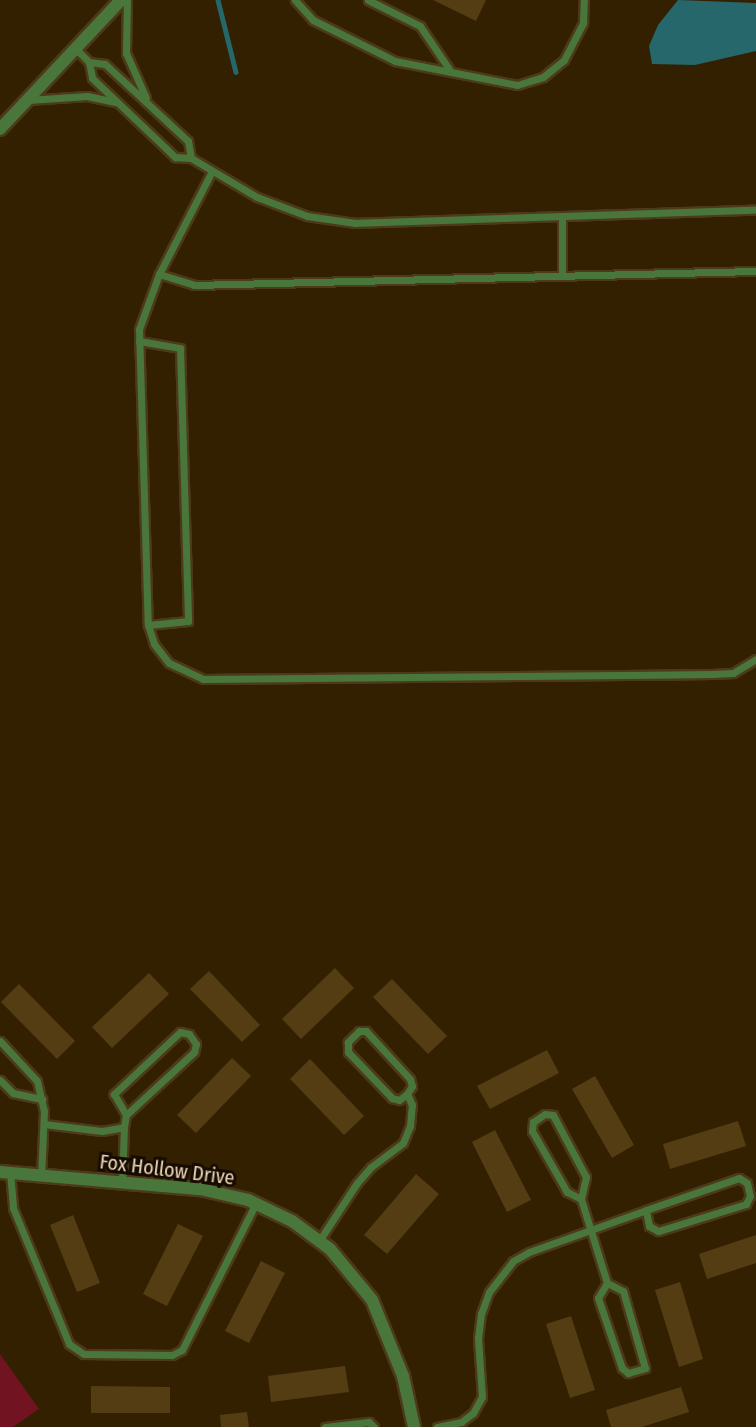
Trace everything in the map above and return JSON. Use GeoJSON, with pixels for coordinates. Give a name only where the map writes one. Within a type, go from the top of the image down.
{"type":"FeatureCollection","features":[{"type":"Feature","properties":{"kind":"street"},"geometry":{"type":"LineString","coordinates":[[0,129],[122,0]]}},
{"type":"Feature","properties":{"kind":"street","name":"Fox Hollow Drive"},"geometry":{"type":"LineString","coordinates":[[5,1172],[200,1189],[256,1203],[292,1221],[319,1241],[351,1273],[380,1315],[404,1376],[414,1427]]}},
{"type":"Feature","properties":{"kind":"lane"},"geometry":{"type":"LineString","coordinates":[[128,0],[125,36],[129,67],[152,108]]}},
{"type":"Feature","properties":{"kind":"lane"},"geometry":{"type":"LineString","coordinates":[[295,0],[312,20],[395,61],[449,69],[517,85],[543,77],[564,60],[583,23],[584,0]]}},
{"type":"Feature","properties":{"kind":"lane"},"geometry":{"type":"LineString","coordinates":[[368,0],[420,26],[449,69]]}},
{"type":"Feature","properties":{"kind":"lane"},"geometry":{"type":"LineString","coordinates":[[76,49],[89,62],[92,78],[175,157],[191,158],[211,173],[257,198],[307,216],[355,223],[756,210]]}},
{"type":"Feature","properties":{"kind":"lane"},"geometry":{"type":"LineString","coordinates":[[89,62],[105,64],[188,141],[191,158]]}},
{"type":"Feature","properties":{"kind":"lane"},"geometry":{"type":"LineString","coordinates":[[28,100],[87,96],[117,102]]}},
{"type":"Feature","properties":{"kind":"lane"},"geometry":{"type":"LineString","coordinates":[[211,173],[159,274],[140,318],[148,626],[154,644],[169,663],[203,679],[712,674],[733,672],[756,659]]}},
{"type":"Feature","properties":{"kind":"lane"},"geometry":{"type":"LineString","coordinates":[[562,216],[562,276]]}},
{"type":"Feature","properties":{"kind":"lane"},"geometry":{"type":"LineString","coordinates":[[159,274],[194,285],[756,271]]}},
{"type":"Feature","properties":{"kind":"lane"},"geometry":{"type":"LineString","coordinates":[[140,340],[180,348],[188,621],[148,626]]}},
{"type":"Feature","properties":{"kind":"lane"},"geometry":{"type":"LineString","coordinates":[[359,1031],[366,1031],[410,1079],[412,1086],[407,1094],[399,1100],[392,1098],[348,1052],[348,1042],[359,1031]]}},
{"type":"Feature","properties":{"kind":"lane"},"geometry":{"type":"LineString","coordinates":[[122,1183],[126,1115],[194,1052],[196,1044],[189,1034],[180,1032],[114,1094],[126,1115]]}},
{"type":"Feature","properties":{"kind":"lane"},"geometry":{"type":"LineString","coordinates":[[0,1041],[33,1074],[42,1099],[44,1124],[41,1176]]}},
{"type":"Feature","properties":{"kind":"lane"},"geometry":{"type":"LineString","coordinates":[[0,1080],[13,1093],[42,1099]]}},
{"type":"Feature","properties":{"kind":"lane"},"geometry":{"type":"LineString","coordinates":[[319,1241],[370,1167],[403,1143],[412,1105],[407,1094]]}},
{"type":"Feature","properties":{"kind":"lane"},"geometry":{"type":"LineString","coordinates":[[580,1199],[567,1192],[532,1131],[533,1122],[545,1114],[553,1115],[586,1177],[580,1199],[607,1283],[622,1291],[645,1368],[628,1373],[622,1368],[598,1298],[607,1283]]}},
{"type":"Feature","properties":{"kind":"lane"},"geometry":{"type":"LineString","coordinates":[[44,1124],[102,1131],[124,1127]]}},
{"type":"Feature","properties":{"kind":"lane"},"geometry":{"type":"LineString","coordinates":[[5,1172],[13,1208],[69,1344],[84,1354],[172,1355],[182,1350],[256,1203]]}},
{"type":"Feature","properties":{"kind":"lane"},"geometry":{"type":"LineString","coordinates":[[437,1427],[461,1422],[473,1413],[482,1397],[478,1338],[481,1314],[489,1292],[501,1274],[529,1252],[646,1210],[739,1178],[747,1183],[750,1196],[746,1204],[658,1231],[649,1226],[646,1210]]}},
{"type":"Feature","properties":{"kind":"lane"},"geometry":{"type":"LineString","coordinates":[[325,1427],[369,1422],[374,1427]]}},
{"type":"Feature","properties":{"kind":"shaded area"},"geometry":{"type":"Polygon","coordinates":[[[0,1354],[39,1409],[13,1427],[0,1427],[0,1354]]]}},
{"type":"Feature","properties":{"kind":"water"},"geometry":{"type":"Polygon","coordinates":[[[678,0],[756,3],[756,51],[695,65],[652,64],[649,46],[658,25],[678,0]]]}},
{"type":"Feature","properties":{"kind":"building"},"geometry":{"type":"Polygon","coordinates":[[[433,0],[486,0],[476,21],[433,0]]]}},
{"type":"Feature","properties":{"kind":"building"},"geometry":{"type":"Polygon","coordinates":[[[335,968],[354,988],[301,1039],[282,1019],[335,968]]]}},
{"type":"Feature","properties":{"kind":"building"},"geometry":{"type":"Polygon","coordinates":[[[209,971],[260,1025],[242,1042],[190,989],[209,971]]]}},
{"type":"Feature","properties":{"kind":"building"},"geometry":{"type":"Polygon","coordinates":[[[149,973],[169,994],[112,1048],[92,1027],[149,973]]]}},
{"type":"Feature","properties":{"kind":"building"},"geometry":{"type":"Polygon","coordinates":[[[392,979],[447,1036],[428,1054],[373,997],[392,979]]]}},
{"type":"Feature","properties":{"kind":"building"},"geometry":{"type":"Polygon","coordinates":[[[19,984],[75,1041],[57,1059],[1,1002],[19,984]]]}},
{"type":"Feature","properties":{"kind":"building"},"geometry":{"type":"Polygon","coordinates":[[[547,1050],[559,1073],[490,1109],[477,1086],[547,1050]]]}},
{"type":"Feature","properties":{"kind":"building"},"geometry":{"type":"Polygon","coordinates":[[[232,1058],[251,1076],[196,1133],[177,1115],[232,1058]]]}},
{"type":"Feature","properties":{"kind":"building"},"geometry":{"type":"Polygon","coordinates":[[[310,1059],[364,1116],[344,1135],[290,1079],[310,1059]]]}},
{"type":"Feature","properties":{"kind":"building"},"geometry":{"type":"Polygon","coordinates":[[[595,1076],[634,1145],[612,1158],[572,1089],[595,1076]]]}},
{"type":"Feature","properties":{"kind":"building"},"geometry":{"type":"Polygon","coordinates":[[[738,1121],[746,1146],[670,1169],[663,1144],[738,1121]]]}},
{"type":"Feature","properties":{"kind":"building"},"geometry":{"type":"Polygon","coordinates":[[[495,1130],[531,1200],[507,1212],[472,1142],[495,1130]]]}},
{"type":"Feature","properties":{"kind":"building"},"geometry":{"type":"Polygon","coordinates":[[[416,1174],[439,1194],[387,1254],[364,1235],[416,1174]]]}},
{"type":"Feature","properties":{"kind":"building"},"geometry":{"type":"Polygon","coordinates":[[[73,1215],[100,1283],[77,1292],[50,1225],[73,1215]]]}},
{"type":"Feature","properties":{"kind":"building"},"geometry":{"type":"Polygon","coordinates":[[[178,1224],[203,1236],[167,1306],[143,1294],[178,1224]]]}},
{"type":"Feature","properties":{"kind":"building"},"geometry":{"type":"Polygon","coordinates":[[[756,1235],[756,1263],[707,1279],[699,1254],[756,1235]]]}},
{"type":"Feature","properties":{"kind":"building"},"geometry":{"type":"Polygon","coordinates":[[[261,1261],[285,1273],[249,1343],[225,1331],[261,1261]]]}},
{"type":"Feature","properties":{"kind":"building"},"geometry":{"type":"Polygon","coordinates":[[[680,1282],[703,1359],[679,1367],[655,1290],[680,1282]]]}},
{"type":"Feature","properties":{"kind":"building"},"geometry":{"type":"Polygon","coordinates":[[[571,1316],[595,1390],[570,1398],[546,1324],[571,1316]]]}},
{"type":"Feature","properties":{"kind":"building"},"geometry":{"type":"Polygon","coordinates":[[[345,1366],[349,1392],[271,1402],[268,1376],[345,1366]]]}},
{"type":"Feature","properties":{"kind":"building"},"geometry":{"type":"Polygon","coordinates":[[[91,1386],[170,1387],[170,1413],[91,1413],[91,1386]]]}},
{"type":"Feature","properties":{"kind":"building"},"geometry":{"type":"Polygon","coordinates":[[[681,1387],[689,1412],[642,1427],[611,1427],[606,1410],[681,1387]]]}},
{"type":"Feature","properties":{"kind":"building"},"geometry":{"type":"Polygon","coordinates":[[[247,1412],[249,1427],[221,1427],[220,1415],[247,1412]]]}},
{"type":"Feature","properties":{"kind":"waterway"},"geometry":{"type":"LineString","coordinates":[[218,0],[236,72]]}}]}
